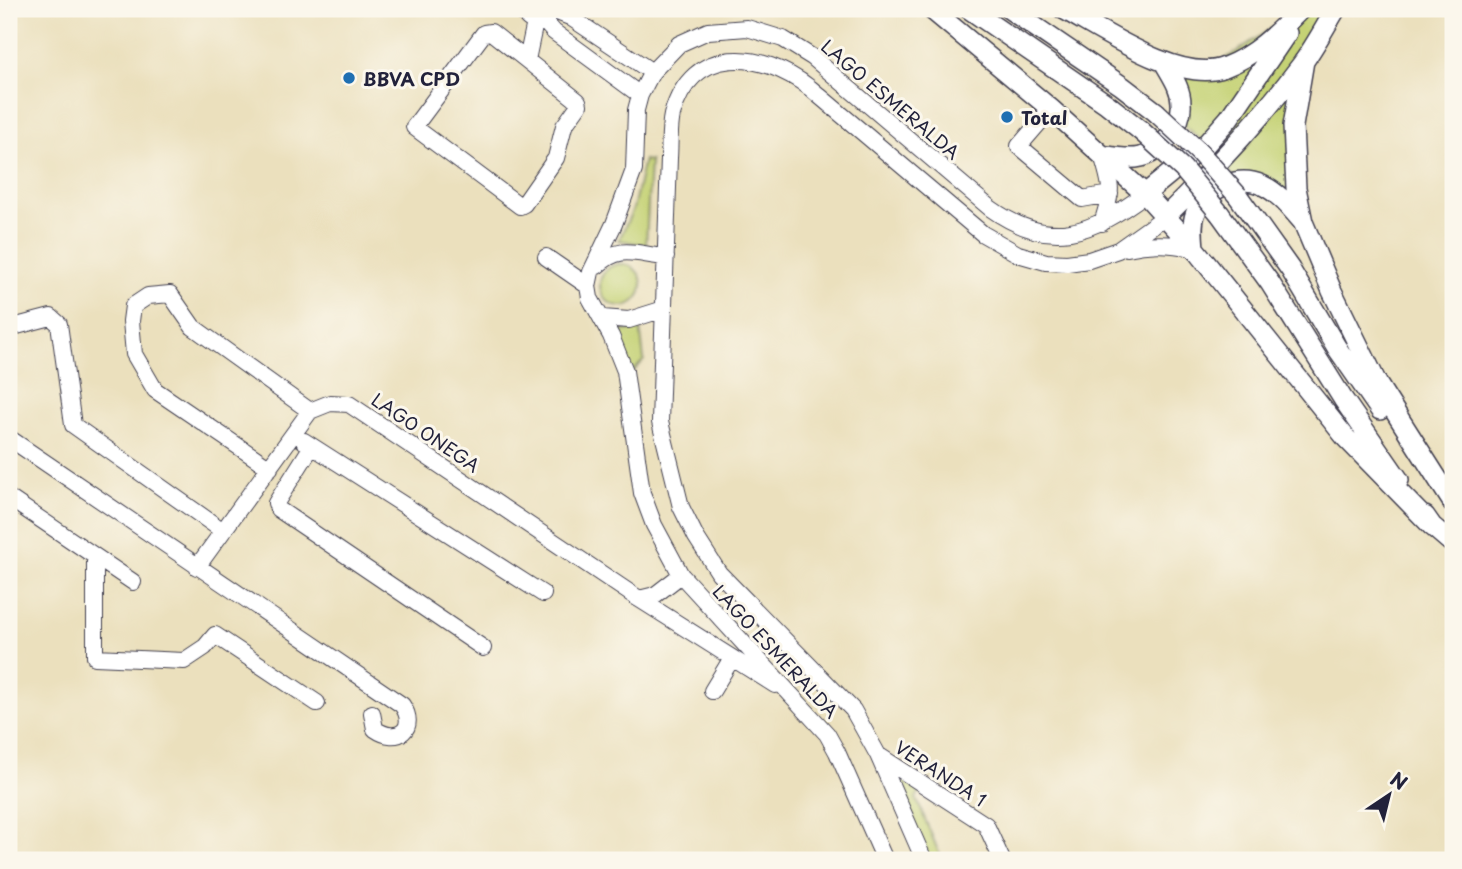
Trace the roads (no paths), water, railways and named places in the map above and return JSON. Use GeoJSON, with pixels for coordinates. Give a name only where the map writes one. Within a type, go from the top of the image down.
{"type":"FeatureCollection","features":[{"type":"Feature","properties":{"kind":"main road"},"geometry":{"type":"LineString","coordinates":[[931,9],[1051,109],[1145,194],[1194,248],[1346,438],[1453,544]]}},
{"type":"Feature","properties":{"kind":"main road"},"geometry":{"type":"LineString","coordinates":[[969,9],[1107,104],[1183,169],[1220,214],[1270,283],[1343,399],[1432,526]]}},
{"type":"Feature","properties":{"kind":"main road"},"geometry":{"type":"LineString","coordinates":[[1009,9],[1103,72],[1156,112],[1199,152],[1238,196],[1290,269],[1337,348],[1372,399],[1416,460],[1453,504]]}},
{"type":"Feature","properties":{"kind":"main road"},"geometry":{"type":"LineString","coordinates":[[1063,9],[1164,62],[1207,71],[1223,68],[1248,56],[1270,40],[1301,9]]}},
{"type":"Feature","properties":{"kind":"main road"},"geometry":{"type":"LineString","coordinates":[[1145,194],[1206,144],[1229,118],[1264,71],[1301,9]]}},
{"type":"Feature","properties":{"kind":"main road"},"geometry":{"type":"LineString","coordinates":[[1166,216],[1222,162],[1304,61],[1336,9]]}},
{"type":"Feature","properties":{"kind":"main road"},"geometry":{"type":"LineString","coordinates":[[1304,61],[1293,126],[1296,188],[1303,222],[1332,291],[1378,385],[1453,504]]}},
{"type":"Feature","properties":{"kind":"main road"},"geometry":{"type":"LineString","coordinates":[[1102,155],[1142,157],[1162,144],[1179,121],[1182,103],[1178,88],[1164,62]]}},
{"type":"Feature","properties":{"kind":"main road"},"geometry":{"type":"LineString","coordinates":[[1166,216],[1189,158]]}},
{"type":"Feature","properties":{"kind":"main road"},"geometry":{"type":"LineString","coordinates":[[1194,248],[1192,229],[1196,211],[1215,190],[1237,180],[1259,184],[1278,194],[1303,222]]}},
{"type":"Feature","properties":{"kind":"street"},"geometry":{"type":"LineString","coordinates":[[523,9],[526,17],[570,17],[652,72]]}},
{"type":"Feature","properties":{"kind":"street"},"geometry":{"type":"LineString","coordinates":[[527,60],[545,15]]}},
{"type":"Feature","properties":{"kind":"street"},"geometry":{"type":"LineString","coordinates":[[545,15],[554,32],[640,95]]}},
{"type":"Feature","properties":{"kind":"street","name":"LAGO ESMERALDA"},"geometry":{"type":"LineString","coordinates":[[885,860],[827,734],[681,575],[654,525],[642,493],[625,371],[602,318],[590,298],[589,279],[634,170],[636,110],[640,95],[652,72],[679,44],[708,31],[747,29],[783,39],[812,57],[990,208],[1014,224],[1032,231],[1059,234],[1079,232],[1102,223],[1145,194]]}},
{"type":"Feature","properties":{"kind":"street"},"geometry":{"type":"LineString","coordinates":[[491,32],[527,60],[579,104],[564,126],[556,158],[520,206],[414,127],[484,33],[491,32]]}},
{"type":"Feature","properties":{"kind":"street","name":"LAGO ESMERALDA"},"geometry":{"type":"LineString","coordinates":[[924,860],[878,755],[853,710],[719,573],[681,507],[660,422],[671,117],[677,100],[690,79],[710,64],[726,60],[766,64],[793,75],[970,224],[1000,245],[1029,257],[1067,263],[1089,260],[1118,250],[1166,216]]}},
{"type":"Feature","properties":{"kind":"street"},"geometry":{"type":"LineString","coordinates":[[1051,109],[1019,146],[1082,199],[1110,194]]}},
{"type":"Feature","properties":{"kind":"street"},"geometry":{"type":"LineString","coordinates":[[1102,155],[1111,183],[1102,223]]}},
{"type":"Feature","properties":{"kind":"street"},"geometry":{"type":"LineString","coordinates":[[608,238],[620,251]]}},
{"type":"Feature","properties":{"kind":"street"},"geometry":{"type":"LineString","coordinates":[[1118,250],[1145,243],[1194,248]]}},
{"type":"Feature","properties":{"kind":"street"},"geometry":{"type":"LineString","coordinates":[[546,257],[589,279],[612,254],[620,251],[666,257]]}},
{"type":"Feature","properties":{"kind":"street"},"geometry":{"type":"LineString","coordinates":[[197,567],[270,468],[310,411],[193,327],[170,294],[148,296],[133,306],[131,321],[134,354],[155,390],[270,468]]}},
{"type":"Feature","properties":{"kind":"street"},"geometry":{"type":"LineString","coordinates":[[602,318],[629,320],[664,309]]}},
{"type":"Feature","properties":{"kind":"street"},"geometry":{"type":"LineString","coordinates":[[9,328],[51,317],[59,324],[73,425],[223,531]]}},
{"type":"Feature","properties":{"kind":"street","name":"LAGO ONEGA"},"geometry":{"type":"LineString","coordinates":[[310,411],[330,403],[349,404],[639,599],[797,699]]}},
{"type":"Feature","properties":{"kind":"street"},"geometry":{"type":"LineString","coordinates":[[293,434],[543,594]]}},
{"type":"Feature","properties":{"kind":"street"},"geometry":{"type":"LineString","coordinates":[[9,438],[402,705],[408,714],[408,724],[403,732],[395,736],[385,736],[376,729],[372,713]]}},
{"type":"Feature","properties":{"kind":"street"},"geometry":{"type":"LineString","coordinates":[[312,446],[276,503],[278,509],[483,648]]}},
{"type":"Feature","properties":{"kind":"street"},"geometry":{"type":"LineString","coordinates":[[9,498],[133,582]]}},
{"type":"Feature","properties":{"kind":"street"},"geometry":{"type":"LineString","coordinates":[[95,557],[95,657],[184,661],[205,647],[215,635],[317,703]]}},
{"type":"Feature","properties":{"kind":"street"},"geometry":{"type":"LineString","coordinates":[[639,599],[655,595],[681,575]]}},
{"type":"Feature","properties":{"kind":"street"},"geometry":{"type":"LineString","coordinates":[[712,691],[732,657]]}},
{"type":"Feature","properties":{"kind":"street","name":"VERANDA 1"},"geometry":{"type":"LineString","coordinates":[[878,755],[986,825],[1002,860]]}},
{"type":"Feature","properties":{"kind":"place","name":"BBVA CPD"},"geometry":{"type":"Point","coordinates":[349,78]}},
{"type":"Feature","properties":{"kind":"place","name":"Total"},"geometry":{"type":"Point","coordinates":[1007,117]}}]}
